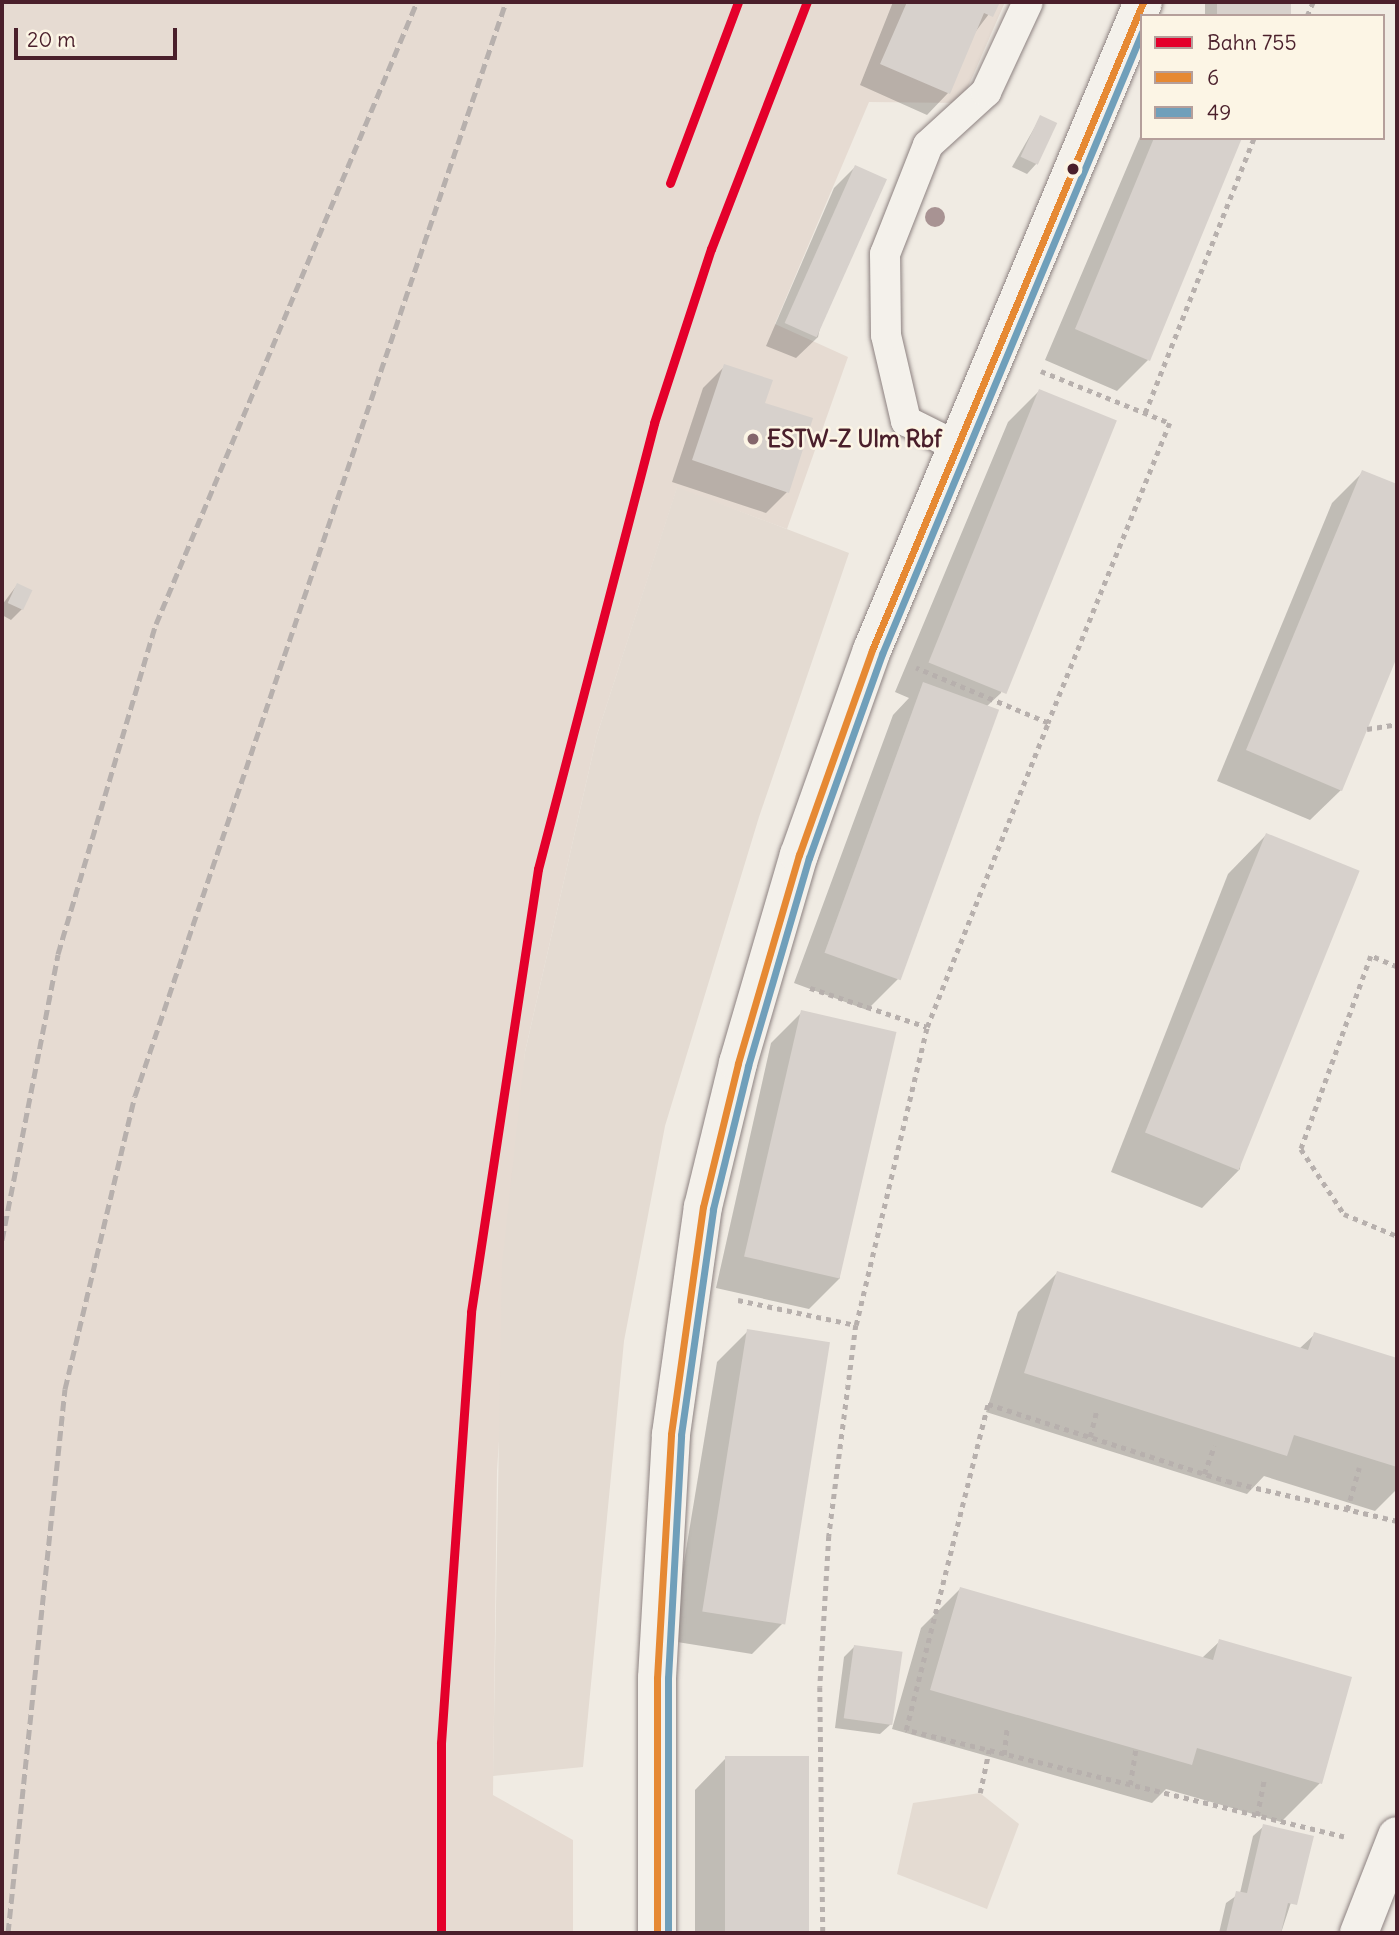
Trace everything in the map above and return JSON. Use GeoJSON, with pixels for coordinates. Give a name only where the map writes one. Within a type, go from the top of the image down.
{"type":"FeatureCollection","features":[{"type":"Feature","properties":{"kind":"street"},"geometry":{"type":"LineString","coordinates":[[657,1933],[657,1678],[671,1434],[703,1207],[799,855],[872,650],[1143,2]]}},
{"type":"Feature","properties":{"kind":"street"},"geometry":{"type":"LineString","coordinates":[[1359,1933],[1395,1843]]}},
{"type":"Feature","properties":{"kind":"lane"},"geometry":{"type":"LineString","coordinates":[[956,446],[906,421],[886,335],[885,254],[929,145],[995,95],[1028,2]]}},
{"type":"Feature","properties":{"kind":"path"},"geometry":{"type":"LineString","coordinates":[[1145,413],[1253,140]]}},
{"type":"Feature","properties":{"kind":"path"},"geometry":{"type":"LineString","coordinates":[[823,1933],[820,1687],[830,1536],[856,1325],[927,1027],[1170,423],[1027,366]]}},
{"type":"Feature","properties":{"kind":"path"},"geometry":{"type":"LineString","coordinates":[[908,665],[1048,723]]}},
{"type":"Feature","properties":{"kind":"path"},"geometry":{"type":"LineString","coordinates":[[1367,729],[1397,724]]}},
{"type":"Feature","properties":{"kind":"path"},"geometry":{"type":"LineString","coordinates":[[1397,967],[1371,956],[1301,1149],[1344,1214],[1397,1236]]}},
{"type":"Feature","properties":{"kind":"path"},"geometry":{"type":"LineString","coordinates":[[796,983],[927,1027]]}},
{"type":"Feature","properties":{"kind":"path"},"geometry":{"type":"LineString","coordinates":[[730,1298],[856,1325]]}},
{"type":"Feature","properties":{"kind":"path"},"geometry":{"type":"LineString","coordinates":[[1395,1843],[1257,1816],[906,1730],[988,1404],[1204,1474],[1397,1521]]}},
{"type":"Feature","properties":{"kind":"path"},"geometry":{"type":"LineString","coordinates":[[1090,1437],[1097,1409]]}},
{"type":"Feature","properties":{"kind":"path"},"geometry":{"type":"LineString","coordinates":[[1204,1474],[1214,1446]]}},
{"type":"Feature","properties":{"kind":"path"},"geometry":{"type":"LineString","coordinates":[[1346,1510],[1359,1468]]}},
{"type":"Feature","properties":{"kind":"path"},"geometry":{"type":"LineString","coordinates":[[1004,1755],[1007,1727]]}},
{"type":"Feature","properties":{"kind":"path"},"geometry":{"type":"LineString","coordinates":[[1130,1785],[1136,1749]]}},
{"type":"Feature","properties":{"kind":"path"},"geometry":{"type":"LineString","coordinates":[[980,1793],[989,1750]]}},
{"type":"Feature","properties":{"kind":"path"},"geometry":{"type":"LineString","coordinates":[[1257,1816],[1265,1780]]}},
{"type":"Feature","properties":{"kind":"shaded area"},"geometry":{"type":"Polygon","coordinates":[[[2,2],[1005,2],[961,103],[869,102],[775,324],[848,357],[787,529],[677,488],[597,735],[525,1052],[497,1471],[493,1795],[573,1840],[573,1933],[2,1933],[2,2]]]}},
{"type":"Feature","properties":{"kind":"shaded area"},"geometry":{"type":"Polygon","coordinates":[[[677,487],[849,553],[759,817],[665,1126],[624,1341],[583,1767],[493,1776],[502,1265],[525,1052],[597,735],[677,487]]]}},
{"type":"Feature","properties":{"kind":"shaded area"},"geometry":{"type":"Polygon","coordinates":[[[980,1793],[1019,1824],[987,1909],[897,1874],[913,1803],[980,1793]]]}},
{"type":"Feature","properties":{"kind":"building"},"geometry":{"type":"Polygon","coordinates":[[[907,2],[1000,2],[993,17],[984,13],[950,94],[880,64],[907,2]]]}},
{"type":"Feature","properties":{"kind":"building"},"geometry":{"type":"Polygon","coordinates":[[[1217,2],[1291,2],[1291,14],[1217,14],[1217,2]]]}},
{"type":"Feature","properties":{"kind":"building"},"geometry":{"type":"Polygon","coordinates":[[[1040,115],[1057,123],[1038,165],[1021,157],[1040,115]]]}},
{"type":"Feature","properties":{"kind":"building"},"geometry":{"type":"Polygon","coordinates":[[[1153,140],[1241,140],[1150,361],[1075,329],[1153,140]]]}},
{"type":"Feature","properties":{"kind":"building"},"geometry":{"type":"Polygon","coordinates":[[[855,165],[887,179],[817,337],[785,323],[855,165]]]}},
{"type":"Feature","properties":{"kind":"building","name":"ESTW-Z Ulm Rbf"},"geometry":{"type":"Polygon","coordinates":[[[724,364],[773,380],[765,403],[813,418],[789,493],[692,460],[724,364]]]}},
{"type":"Feature","properties":{"kind":"building"},"geometry":{"type":"Polygon","coordinates":[[[1039,389],[1117,420],[1006,694],[928,663],[1039,389]]]}},
{"type":"Feature","properties":{"kind":"building"},"geometry":{"type":"Polygon","coordinates":[[[1362,470],[1397,484],[1397,657],[1342,791],[1246,750],[1362,470]]]}},
{"type":"Feature","properties":{"kind":"building"},"geometry":{"type":"Polygon","coordinates":[[[17,583],[32,590],[23,610],[8,603],[17,583]]]}},
{"type":"Feature","properties":{"kind":"building"},"geometry":{"type":"Polygon","coordinates":[[[923,682],[999,710],[901,980],[824,953],[923,682]]]}},
{"type":"Feature","properties":{"kind":"building"},"geometry":{"type":"Polygon","coordinates":[[[1266,833],[1360,871],[1239,1170],[1145,1132],[1266,833]]]}},
{"type":"Feature","properties":{"kind":"building"},"geometry":{"type":"Polygon","coordinates":[[[801,1010],[896,1032],[840,1279],[744,1257],[801,1010]]]}},
{"type":"Feature","properties":{"kind":"building"},"geometry":{"type":"Polygon","coordinates":[[[1057,1271],[1308,1350],[1314,1332],[1397,1358],[1397,1467],[1294,1435],[1287,1456],[1024,1373],[1057,1271]]]}},
{"type":"Feature","properties":{"kind":"building"},"geometry":{"type":"Polygon","coordinates":[[[747,1329],[830,1342],[785,1625],[702,1611],[747,1329]]]}},
{"type":"Feature","properties":{"kind":"building"},"geometry":{"type":"Polygon","coordinates":[[[960,1587],[1213,1660],[1219,1639],[1352,1677],[1322,1784],[1197,1748],[1192,1765],[930,1690],[960,1587]]]}},
{"type":"Feature","properties":{"kind":"building"},"geometry":{"type":"Polygon","coordinates":[[[854,1645],[903,1652],[892,1725],[844,1718],[854,1645]]]}},
{"type":"Feature","properties":{"kind":"building"},"geometry":{"type":"Polygon","coordinates":[[[725,1756],[809,1756],[809,1933],[725,1933],[725,1756]]]}},
{"type":"Feature","properties":{"kind":"building"},"geometry":{"type":"Polygon","coordinates":[[[1263,1824],[1314,1836],[1297,1905],[1288,1903],[1281,1933],[1226,1933],[1236,1891],[1247,1893],[1263,1824]]]}},
{"type":"Feature","properties":{"kind":"railway"},"geometry":{"type":"LineString","coordinates":[[2,1240],[58,954],[156,624],[417,2]]}},
{"type":"Feature","properties":{"kind":"railway"},"geometry":{"type":"LineString","coordinates":[[8,1933],[65,1389],[135,1096],[506,2]]}},
{"type":"Feature","properties":{"kind":"rail line","name":"755"},"geometry":{"type":"LineString","coordinates":[[670,183],[738,2]]}},
{"type":"Feature","properties":{"kind":"rail line","name":"755"},"geometry":{"type":"LineString","coordinates":[[441,1933],[441,1743],[471,1312],[538,869],[654,423],[711,249],[807,2]]}},
{"type":"Feature","properties":{"kind":"transit line","name":"6"},"geometry":{"type":"LineString","coordinates":[[657,1933],[657,1678],[671,1434],[703,1207],[738,1063],[799,855],[872,650],[1143,2]]}},
{"type":"Feature","properties":{"kind":"transit line","name":"49"},"geometry":{"type":"LineString","coordinates":[[668,1933],[668,1678],[681,1435],[713,1209],[748,1066],[809,858],[882,654],[1140,37]]}},
{"type":"Feature","properties":{"kind":"place","name":"ESTW-Z Ulm Rbf"},"geometry":{"type":"Point","coordinates":[753,439]}}]}
